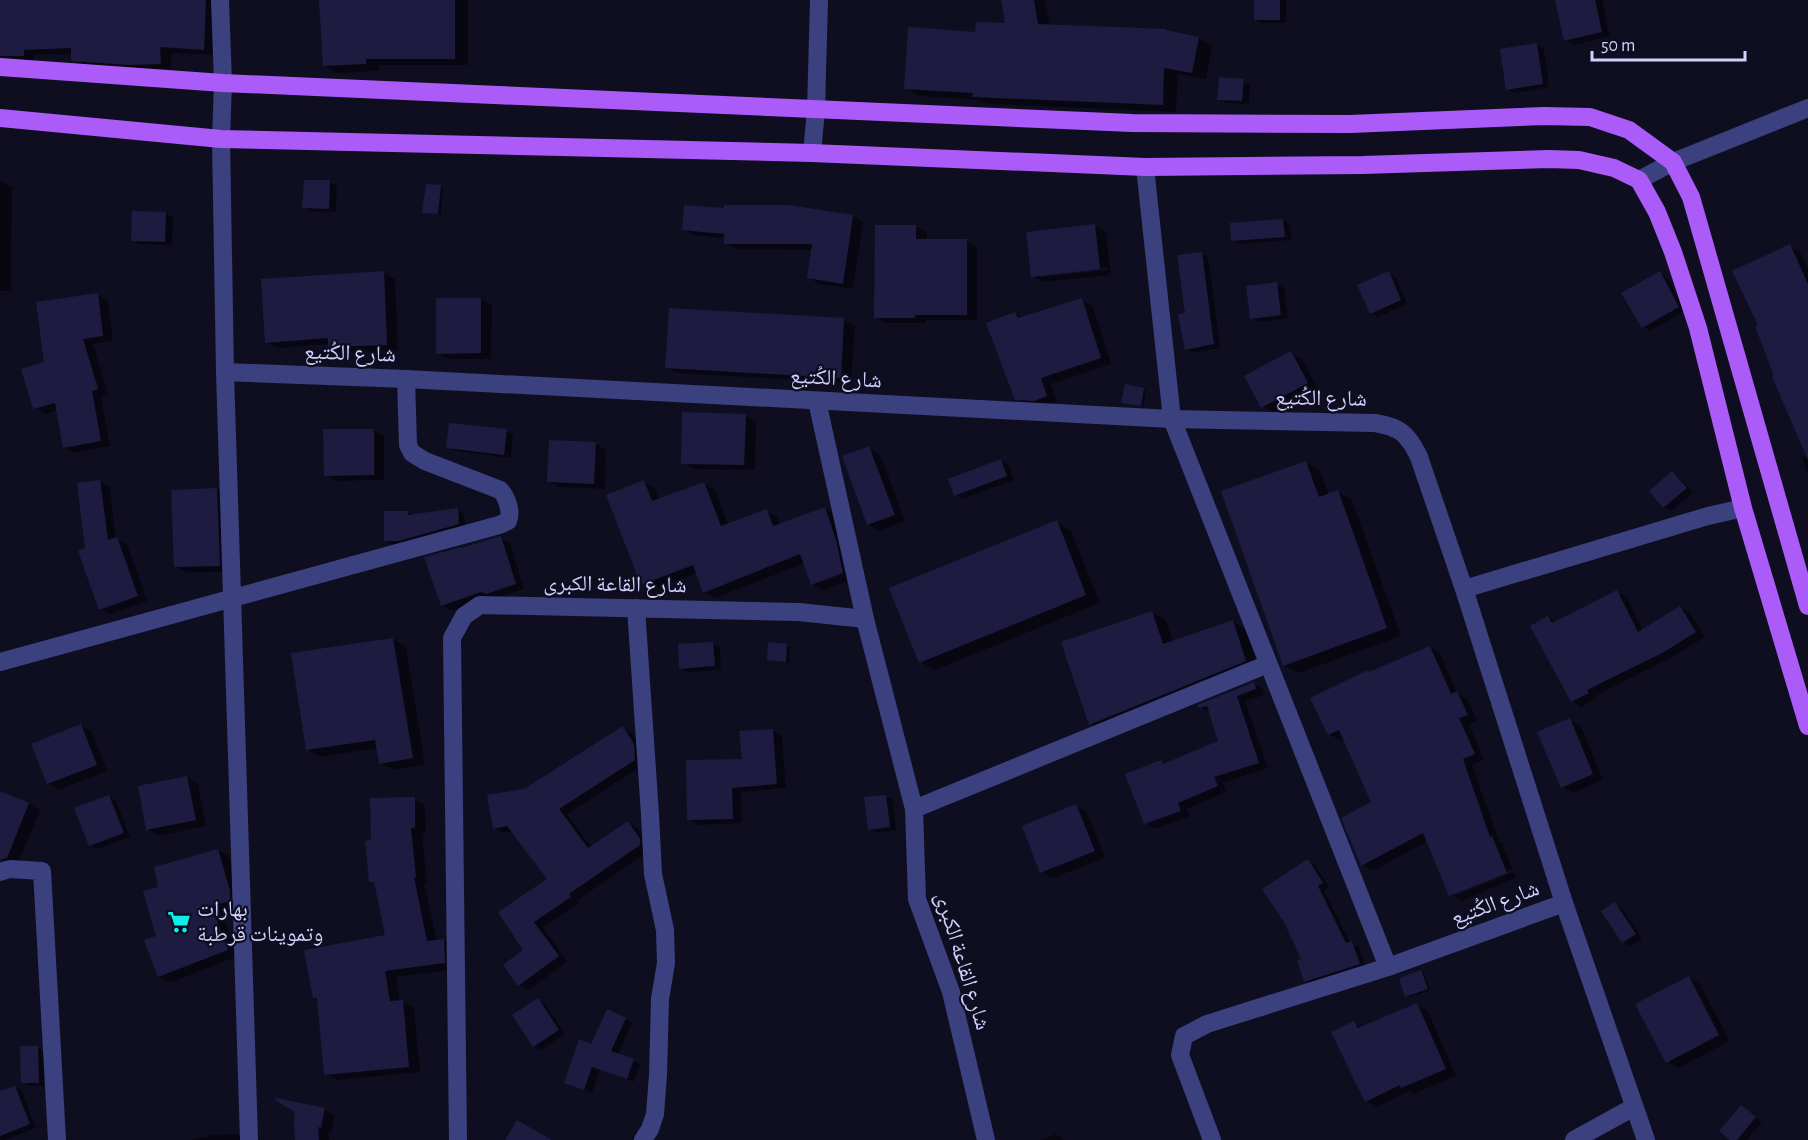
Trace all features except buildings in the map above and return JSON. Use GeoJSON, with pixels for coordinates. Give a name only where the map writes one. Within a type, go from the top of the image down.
{"type":"FeatureCollection","features":[{"type":"Feature","properties":{"kind":"main road"},"geometry":{"type":"LineString","coordinates":[[0,67],[223,83],[1132,123],[1350,124],[1544,116],[1590,117],[1629,130],[1673,162],[1691,197],[1808,606]]}},
{"type":"Feature","properties":{"kind":"main road"},"geometry":{"type":"LineString","coordinates":[[0,118],[221,139],[812,153],[1145,167],[1363,165],[1549,159],[1580,160],[1614,168],[1639,180],[1657,212],[1673,252],[1698,328],[1743,508],[1808,726]]}},
{"type":"Feature","properties":{"kind":"street"},"geometry":{"type":"LineString","coordinates":[[220,0],[223,83],[221,139],[225,372],[249,1140]]}},
{"type":"Feature","properties":{"kind":"street"},"geometry":{"type":"LineString","coordinates":[[812,153],[816,110],[819,0]]}},
{"type":"Feature","properties":{"kind":"street"},"geometry":{"type":"LineString","coordinates":[[1639,180],[1673,162],[1807,112]]}},
{"type":"Feature","properties":{"kind":"street"},"geometry":{"type":"LineString","coordinates":[[1145,167],[1172,419],[1388,967]]}},
{"type":"Feature","properties":{"kind":"street","name":"شارع الكُتيع"},"geometry":{"type":"LineString","coordinates":[[225,372],[406,379],[1172,419],[1375,423],[1388,425],[1401,431],[1411,441],[1419,457],[1464,589],[1564,903],[1388,967],[1207,1024],[1184,1036],[1180,1055],[1212,1140]]}},
{"type":"Feature","properties":{"kind":"street"},"geometry":{"type":"LineString","coordinates":[[0,657],[231,598],[478,531],[507,521],[510,513],[505,496],[500,489],[425,461],[412,453],[408,445],[406,379]]}},
{"type":"Feature","properties":{"kind":"street","name":"شارع القاعة الكبرى"},"geometry":{"type":"LineString","coordinates":[[817,401],[865,619],[914,809],[917,900],[951,992],[986,1140]]}},
{"type":"Feature","properties":{"kind":"street"},"geometry":{"type":"LineString","coordinates":[[1464,589],[1708,516],[1743,508]]}},
{"type":"Feature","properties":{"kind":"street","name":"شارع القاعة الكبرى"},"geometry":{"type":"LineString","coordinates":[[458,1140],[452,638],[464,616],[480,605],[799,612],[865,619]]}},
{"type":"Feature","properties":{"kind":"street"},"geometry":{"type":"LineString","coordinates":[[636,608],[653,874],[665,930],[666,963],[660,999],[655,1114],[650,1130],[643,1140]]}},
{"type":"Feature","properties":{"kind":"street"},"geometry":{"type":"LineString","coordinates":[[914,809],[1268,664]]}},
{"type":"Feature","properties":{"kind":"street"},"geometry":{"type":"LineString","coordinates":[[0,872],[10,868],[42,871],[57,1140]]}},
{"type":"Feature","properties":{"kind":"street"},"geometry":{"type":"LineString","coordinates":[[1564,903],[1646,1140]]}},
{"type":"Feature","properties":{"kind":"street"},"geometry":{"type":"LineString","coordinates":[[1574,1140],[1634,1107]]}},
{"type":"Feature","properties":{"kind":"place","name":"بهارات وتموينات قرطبة"},"geometry":{"type":"Point","coordinates":[179,922]}}]}
